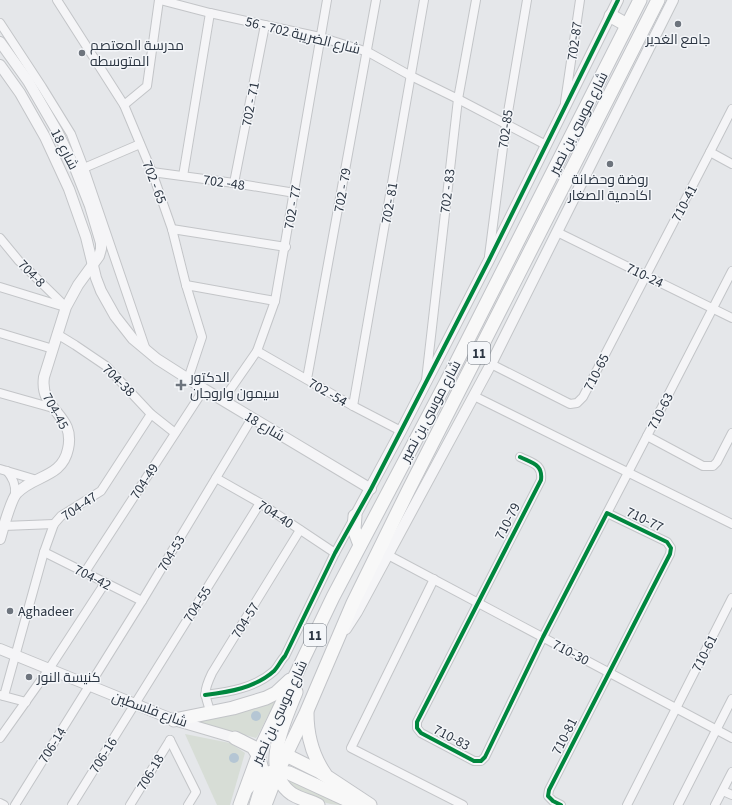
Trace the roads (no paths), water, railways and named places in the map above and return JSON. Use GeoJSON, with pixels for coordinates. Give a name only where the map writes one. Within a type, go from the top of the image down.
{"type":"FeatureCollection","features":[{"type":"Feature","properties":{"kind":"main road","name":"شارع موسى بن نصير"},"geometry":{"type":"LineString","coordinates":[[241,799],[260,750],[333,597],[458,359],[640,0]]}},
{"type":"Feature","properties":{"kind":"main road","name":"شارع موسى بن نصير"},"geometry":{"type":"LineString","coordinates":[[265,805],[278,771],[281,752],[308,709],[352,604],[658,0]]}},
{"type":"Feature","properties":{"kind":"main road"},"geometry":{"type":"LineString","coordinates":[[611,16],[627,25]]}},
{"type":"Feature","properties":{"kind":"main road"},"geometry":{"type":"LineString","coordinates":[[355,516],[354,529],[360,545]]}},
{"type":"Feature","properties":{"kind":"main road"},"geometry":{"type":"LineString","coordinates":[[281,752],[279,737],[333,597]]}},
{"type":"Feature","properties":{"kind":"main road"},"geometry":{"type":"LineString","coordinates":[[174,720],[211,714],[251,703],[276,693],[297,673]]}},
{"type":"Feature","properties":{"kind":"main road"},"geometry":{"type":"LineString","coordinates":[[308,709],[308,729],[313,752],[327,777]]}},
{"type":"Feature","properties":{"kind":"main road"},"geometry":{"type":"LineString","coordinates":[[235,738],[253,748],[281,752],[327,777],[370,805]]}},
{"type":"Feature","properties":{"kind":"main road"},"geometry":{"type":"LineString","coordinates":[[256,805],[263,782],[260,750]]}},
{"type":"Feature","properties":{"kind":"main road"},"geometry":{"type":"LineString","coordinates":[[278,771],[281,782],[286,789],[293,794],[318,805]]}},
{"type":"Feature","properties":{"kind":"main road"},"geometry":{"type":"LineString","coordinates":[[241,799],[252,782],[263,773],[278,771],[289,773],[358,805]]}},
{"type":"Feature","properties":{"kind":"street","name":"702 - 65"},"geometry":{"type":"LineString","coordinates":[[57,0],[124,105],[152,172],[172,229],[186,285],[202,337],[188,379]]}},
{"type":"Feature","properties":{"kind":"street"},"geometry":{"type":"LineString","coordinates":[[124,105],[147,86],[160,0]]}},
{"type":"Feature","properties":{"kind":"street","name":"شارع الضريبة 702 - 56"},"geometry":{"type":"LineString","coordinates":[[160,0],[210,13],[320,37],[368,52],[411,76],[546,145]]}},
{"type":"Feature","properties":{"kind":"street","name":"702 - 77"},"geometry":{"type":"LineString","coordinates":[[222,400],[257,351],[275,301],[286,247],[327,0]]}},
{"type":"Feature","properties":{"kind":"street","name":"702 - 79"},"geometry":{"type":"LineString","coordinates":[[307,380],[368,52],[376,0]]}},
{"type":"Feature","properties":{"kind":"street","name":"702- 81"},"geometry":{"type":"LineString","coordinates":[[353,406],[424,0]]}},
{"type":"Feature","properties":{"kind":"street","name":"702 - 83"},"geometry":{"type":"LineString","coordinates":[[425,383],[458,99],[476,0]]}},
{"type":"Feature","properties":{"kind":"street","name":"702-85"},"geometry":{"type":"LineString","coordinates":[[489,260],[506,124],[527,0]]}},
{"type":"Feature","properties":{"kind":"street","name":"702-87"},"geometry":{"type":"LineString","coordinates":[[565,107],[580,0]]}},
{"type":"Feature","properties":{"kind":"street"},"geometry":{"type":"LineString","coordinates":[[211,714],[205,695],[230,692],[253,684],[274,671],[285,656],[335,553],[371,489],[489,260],[618,0]]}},
{"type":"Feature","properties":{"kind":"street"},"geometry":{"type":"LineString","coordinates":[[337,640],[357,612],[491,364],[673,0]]}},
{"type":"Feature","properties":{"kind":"street"},"geometry":{"type":"LineString","coordinates":[[182,176],[210,13]]}},
{"type":"Feature","properties":{"kind":"street"},"geometry":{"type":"LineString","coordinates":[[0,23],[71,134],[73,153],[84,168],[146,351]]}},
{"type":"Feature","properties":{"kind":"street","name":"702 - 71"},"geometry":{"type":"LineString","coordinates":[[234,183],[266,25]]}},
{"type":"Feature","properties":{"kind":"street","name":"شارع 18"},"geometry":{"type":"LineString","coordinates":[[0,42],[28,82],[57,131],[73,153],[75,168],[90,206],[100,238],[101,252],[93,265]]}},
{"type":"Feature","properties":{"kind":"street","name":"شارع 18"},"geometry":{"type":"LineString","coordinates":[[0,65],[20,93],[45,137],[69,189],[86,237],[101,291],[115,316],[133,339],[146,351],[188,379],[371,489]]}},
{"type":"Feature","properties":{"kind":"street","name":"710-41"},"geometry":{"type":"LineString","coordinates":[[645,275],[731,114]]}},
{"type":"Feature","properties":{"kind":"street"},"geometry":{"type":"LineString","coordinates":[[84,168],[140,144]]}},
{"type":"Feature","properties":{"kind":"street"},"geometry":{"type":"LineString","coordinates":[[710,152],[732,164]]}},
{"type":"Feature","properties":{"kind":"street","name":"702 -48"},"geometry":{"type":"LineString","coordinates":[[152,172],[295,193]]}},
{"type":"Feature","properties":{"kind":"street"},"geometry":{"type":"LineString","coordinates":[[172,229],[286,247]]}},
{"type":"Feature","properties":{"kind":"street","name":"710-24"},"geometry":{"type":"LineString","coordinates":[[558,232],[732,318]]}},
{"type":"Feature","properties":{"kind":"street","name":"704-8"},"geometry":{"type":"LineString","coordinates":[[0,238],[19,261],[66,307]]}},
{"type":"Feature","properties":{"kind":"street","name":"704-45"},"geometry":{"type":"LineString","coordinates":[[15,494],[22,488],[53,472],[60,466],[65,458],[69,440],[66,426],[60,414],[47,402],[43,385],[66,307],[78,285],[93,265]]}},
{"type":"Feature","properties":{"kind":"street"},"geometry":{"type":"LineString","coordinates":[[713,309],[732,271]]}},
{"type":"Feature","properties":{"kind":"street","name":"710-65"},"geometry":{"type":"LineString","coordinates":[[491,364],[570,404],[577,403],[583,398],[645,275]]}},
{"type":"Feature","properties":{"kind":"street"},"geometry":{"type":"LineString","coordinates":[[186,285],[275,301]]}},
{"type":"Feature","properties":{"kind":"street"},"geometry":{"type":"LineString","coordinates":[[0,287],[66,307]]}},
{"type":"Feature","properties":{"kind":"street","name":"710-63"},"geometry":{"type":"LineString","coordinates":[[713,309],[647,436],[703,466],[713,466],[718,462],[732,433]]}},
{"type":"Feature","properties":{"kind":"street"},"geometry":{"type":"LineString","coordinates":[[0,333],[53,349]]}},
{"type":"Feature","properties":{"kind":"street","name":"704-38"},"geometry":{"type":"LineString","coordinates":[[57,334],[106,366],[151,414],[175,433]]}},
{"type":"Feature","properties":{"kind":"street","name":"702 -54"},"geometry":{"type":"LineString","coordinates":[[257,351],[353,406],[401,431]]}},
{"type":"Feature","properties":{"kind":"street","name":"704-49"},"geometry":{"type":"LineString","coordinates":[[85,572],[204,389]]}},
{"type":"Feature","properties":{"kind":"street"},"geometry":{"type":"LineString","coordinates":[[0,393],[53,408]]}},
{"type":"Feature","properties":{"kind":"street"},"geometry":{"type":"LineString","coordinates":[[474,396],[732,524]]}},
{"type":"Feature","properties":{"kind":"street","name":"704-47"},"geometry":{"type":"LineString","coordinates":[[2,696],[44,552],[54,524],[61,516],[102,491],[151,414]]}},
{"type":"Feature","properties":{"kind":"street","name":"704-53"},"geometry":{"type":"LineString","coordinates":[[88,686],[142,602],[252,418]]}},
{"type":"Feature","properties":{"kind":"street"},"geometry":{"type":"LineString","coordinates":[[607,513],[647,436]]}},
{"type":"Feature","properties":{"kind":"street","name":"710-79"},"geometry":{"type":"LineString","coordinates":[[478,602],[541,480],[542,472],[539,467],[520,457]]}},
{"type":"Feature","properties":{"kind":"street"},"geometry":{"type":"LineString","coordinates":[[3,470],[37,480]]}},
{"type":"Feature","properties":{"kind":"street"},"geometry":{"type":"LineString","coordinates":[[0,539],[15,494],[15,484],[10,474],[3,470]]}},
{"type":"Feature","properties":{"kind":"street","name":"704-40"},"geometry":{"type":"LineString","coordinates":[[216,478],[260,503],[335,553]]}},
{"type":"Feature","properties":{"kind":"street","name":"704-55"},"geometry":{"type":"LineString","coordinates":[[135,705],[260,503]]}},
{"type":"Feature","properties":{"kind":"street","name":"710-77"},"geometry":{"type":"LineString","coordinates":[[543,637],[607,513],[667,542],[670,548],[670,554],[609,673]]}},
{"type":"Feature","properties":{"kind":"street"},"geometry":{"type":"LineString","coordinates":[[4,526],[54,524]]}},
{"type":"Feature","properties":{"kind":"street","name":"704-57"},"geometry":{"type":"LineString","coordinates":[[205,695],[207,683],[212,673],[300,530]]}},
{"type":"Feature","properties":{"kind":"street","name":"704-42"},"geometry":{"type":"LineString","coordinates":[[44,552],[142,602]]}},
{"type":"Feature","properties":{"kind":"street","name":"710-30"},"geometry":{"type":"LineString","coordinates":[[388,555],[732,738]]}},
{"type":"Feature","properties":{"kind":"street"},"geometry":{"type":"LineString","coordinates":[[434,579],[351,748],[463,805]]}},
{"type":"Feature","properties":{"kind":"street"},"geometry":{"type":"LineString","coordinates":[[0,738],[49,669],[105,583]]}},
{"type":"Feature","properties":{"kind":"street","name":"710-61"},"geometry":{"type":"LineString","coordinates":[[676,708],[732,598]]}},
{"type":"Feature","properties":{"kind":"street","name":"710-83"},"geometry":{"type":"LineString","coordinates":[[478,602],[417,722],[417,728],[421,733],[474,761],[481,761],[485,757],[543,637]]}},
{"type":"Feature","properties":{"kind":"street","name":"شارع فلسطين"},"geometry":{"type":"LineString","coordinates":[[0,649],[174,720],[235,738]]}},
{"type":"Feature","properties":{"kind":"street","name":"710-81"},"geometry":{"type":"LineString","coordinates":[[561,805],[553,801],[548,796],[549,790],[609,673]]}},
{"type":"Feature","properties":{"kind":"street","name":"706-14"},"geometry":{"type":"LineString","coordinates":[[15,805],[88,686]]}},
{"type":"Feature","properties":{"kind":"street"},"geometry":{"type":"LineString","coordinates":[[2,696],[26,702]]}},
{"type":"Feature","properties":{"kind":"street"},"geometry":{"type":"LineString","coordinates":[[678,805],[732,699]]}},
{"type":"Feature","properties":{"kind":"street","name":"706-16"},"geometry":{"type":"LineString","coordinates":[[72,805],[135,705]]}},
{"type":"Feature","properties":{"kind":"street"},"geometry":{"type":"LineString","coordinates":[[627,805],[676,708]]}},
{"type":"Feature","properties":{"kind":"street","name":"706-18"},"geometry":{"type":"LineString","coordinates":[[130,805],[170,740],[196,792],[188,805]]}},
{"type":"Feature","properties":{"kind":"street"},"geometry":{"type":"LineString","coordinates":[[715,805],[732,772]]}},
{"type":"Feature","properties":{"kind":"street"},"geometry":{"type":"LineString","coordinates":[[722,791],[732,795]]}},
{"type":"Feature","properties":{"kind":"street"},"geometry":{"type":"LineString","coordinates":[[0,803],[4,805]]}},
{"type":"Feature","properties":{"kind":"water"},"geometry":{"type":"Polygon","coordinates":[[[254,711],[258,711],[260,712],[260,720],[254,721],[251,718],[251,714],[254,711]]]}},
{"type":"Feature","properties":{"kind":"water"},"geometry":{"type":"Polygon","coordinates":[[[232,753],[236,753],[238,754],[238,762],[232,763],[229,760],[229,756],[232,753]]]}},
{"type":"Feature","properties":{"kind":"place","name":"جامع الغدير"},"geometry":{"type":"Point","coordinates":[678,24]}},
{"type":"Feature","properties":{"kind":"place","name":"مدرسة المعتصم المتوسطه"},"geometry":{"type":"Point","coordinates":[82,53]}},
{"type":"Feature","properties":{"kind":"place","name":"روضة وحضانة اكادمية الصغار"},"geometry":{"type":"Point","coordinates":[610,164]}},
{"type":"Feature","properties":{"kind":"place","name":"الدكتور سيمون واروجان"},"geometry":{"type":"Point","coordinates":[181,385]}},
{"type":"Feature","properties":{"kind":"place","name":"Aghadeer"},"geometry":{"type":"Point","coordinates":[10,611]}},
{"type":"Feature","properties":{"kind":"place","name":"كنيسة النور"},"geometry":{"type":"Point","coordinates":[29,677]}}]}
